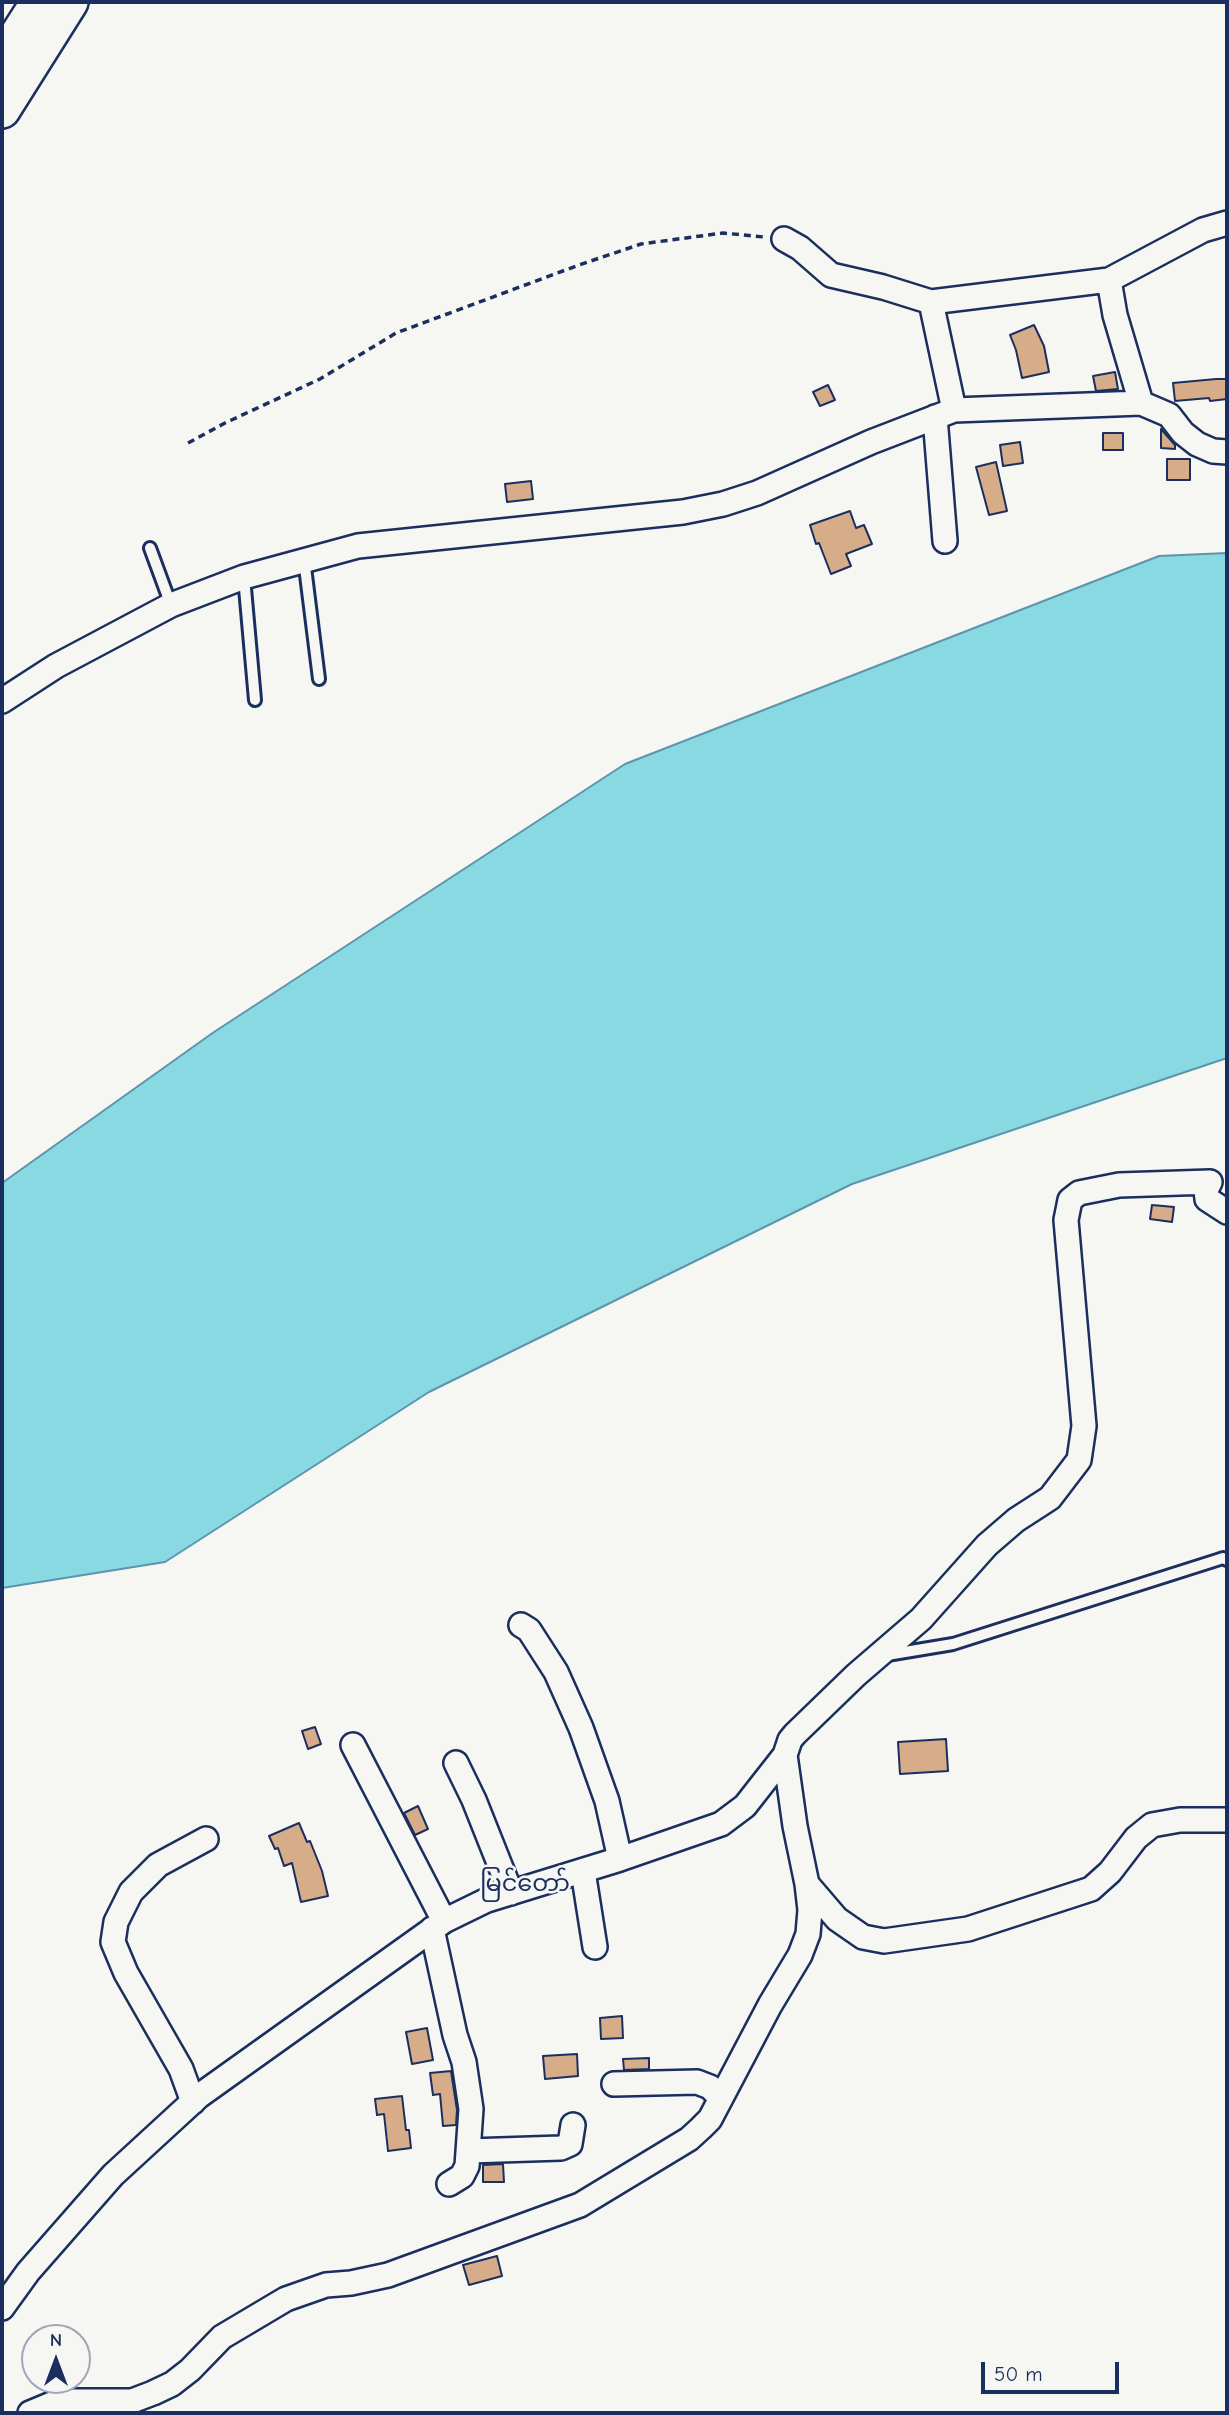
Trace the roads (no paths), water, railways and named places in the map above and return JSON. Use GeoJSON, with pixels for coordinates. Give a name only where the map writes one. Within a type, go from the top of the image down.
{"type":"FeatureCollection","features":[{"type":"Feature","properties":{"kind":"main road"},"geometry":{"type":"LineString","coordinates":[[2,60],[39,2]]}},
{"type":"Feature","properties":{"kind":"main road"},"geometry":{"type":"LineString","coordinates":[[2,110],[70,2]]}},
{"type":"Feature","properties":{"kind":"street"},"geometry":{"type":"LineString","coordinates":[[784,239],[800,248],[831,275],[931,302],[1109,280],[1203,230],[1227,223]]}},
{"type":"Feature","properties":{"kind":"street"},"geometry":{"type":"LineString","coordinates":[[1109,280],[1115,315],[1141,403]]}},
{"type":"Feature","properties":{"kind":"street"},"geometry":{"type":"LineString","coordinates":[[931,302],[944,414],[945,541]]}},
{"type":"Feature","properties":{"kind":"street"},"geometry":{"type":"LineString","coordinates":[[2,701],[55,666],[171,605],[244,577],[358,546],[683,512],[723,504],[757,493],[871,442],[944,414],[1141,403],[1169,415],[1182,433],[1197,444],[1213,451],[1227,452]]}},
{"type":"Feature","properties":{"kind":"street"},"geometry":{"type":"LineString","coordinates":[[1219,1179],[1206,1190],[1207,1199],[1227,1212]]}},
{"type":"Feature","properties":{"kind":"street"},"geometry":{"type":"LineString","coordinates":[[2,2308],[27,2272],[96,2193],[193,2102],[438,1925],[486,1900],[583,1871],[721,1824],[745,1806],[785,1755],[795,1734],[877,1656],[921,1619],[987,1545],[1016,1520],[1050,1499],[1079,1460],[1084,1426],[1066,1220],[1070,1200],[1079,1193],[1118,1185],[1219,1179]]}},
{"type":"Feature","properties":{"kind":"street"},"geometry":{"type":"LineString","coordinates":[[522,1625],[529,1630],[556,1672],[581,1728],[607,1801],[620,1859]]}},
{"type":"Feature","properties":{"kind":"street"},"geometry":{"type":"LineString","coordinates":[[353,1745],[438,1925],[455,2035],[464,2062],[471,2109],[467,2166],[462,2176],[449,2184]]}},
{"type":"Feature","properties":{"kind":"street"},"geometry":{"type":"LineString","coordinates":[[30,2413],[54,2403],[132,2401],[153,2393],[172,2384],[190,2370],[222,2337],[286,2299],[326,2285],[388,2275],[580,2205],[690,2139],[710,2119],[770,2005],[800,1955],[807,1934],[810,1910],[807,1884],[785,1755]]}},
{"type":"Feature","properties":{"kind":"street"},"geometry":{"type":"LineString","coordinates":[[456,1763],[474,1800],[511,1893]]}},
{"type":"Feature","properties":{"kind":"street"},"geometry":{"type":"LineString","coordinates":[[807,1884],[837,1919],[863,1937],[884,1941],[968,1929],[1091,1889],[1110,1872],[1136,1838],[1152,1825],[1180,1820],[1227,1820]]}},
{"type":"Feature","properties":{"kind":"street"},"geometry":{"type":"LineString","coordinates":[[193,2102],[181,2069],[126,1973],[113,1942],[116,1922],[131,1892],[158,1865],[206,1839]]}},
{"type":"Feature","properties":{"kind":"street"},"geometry":{"type":"LineString","coordinates":[[583,1871],[595,1947]]}},
{"type":"Feature","properties":{"kind":"street"},"geometry":{"type":"LineString","coordinates":[[614,2084],[698,2082],[710,2087],[720,2097]]}},
{"type":"Feature","properties":{"kind":"street"},"geometry":{"type":"LineString","coordinates":[[469,2151],[561,2148],[570,2144],[573,2125]]}},
{"type":"Feature","properties":{"kind":"lane"},"geometry":{"type":"LineString","coordinates":[[150,548],[171,605]]}},
{"type":"Feature","properties":{"kind":"lane"},"geometry":{"type":"LineString","coordinates":[[304,559],[319,680]]}},
{"type":"Feature","properties":{"kind":"lane"},"geometry":{"type":"LineString","coordinates":[[244,577],[255,700]]}},
{"type":"Feature","properties":{"kind":"lane"},"geometry":{"type":"LineString","coordinates":[[877,1656],[953,1644],[1223,1558],[1227,1560]]}},
{"type":"Feature","properties":{"kind":"water"},"geometry":{"type":"Polygon","coordinates":[[[1227,553],[1227,1058],[852,1184],[429,1392],[165,1562],[2,1588],[2,1183],[214,1032],[625,764],[1159,556],[1227,553]]]}},
{"type":"Feature","properties":{"kind":"district","name":"မြင်တော်"},"geometry":{"type":"Point","coordinates":[525,1884]}}]}
